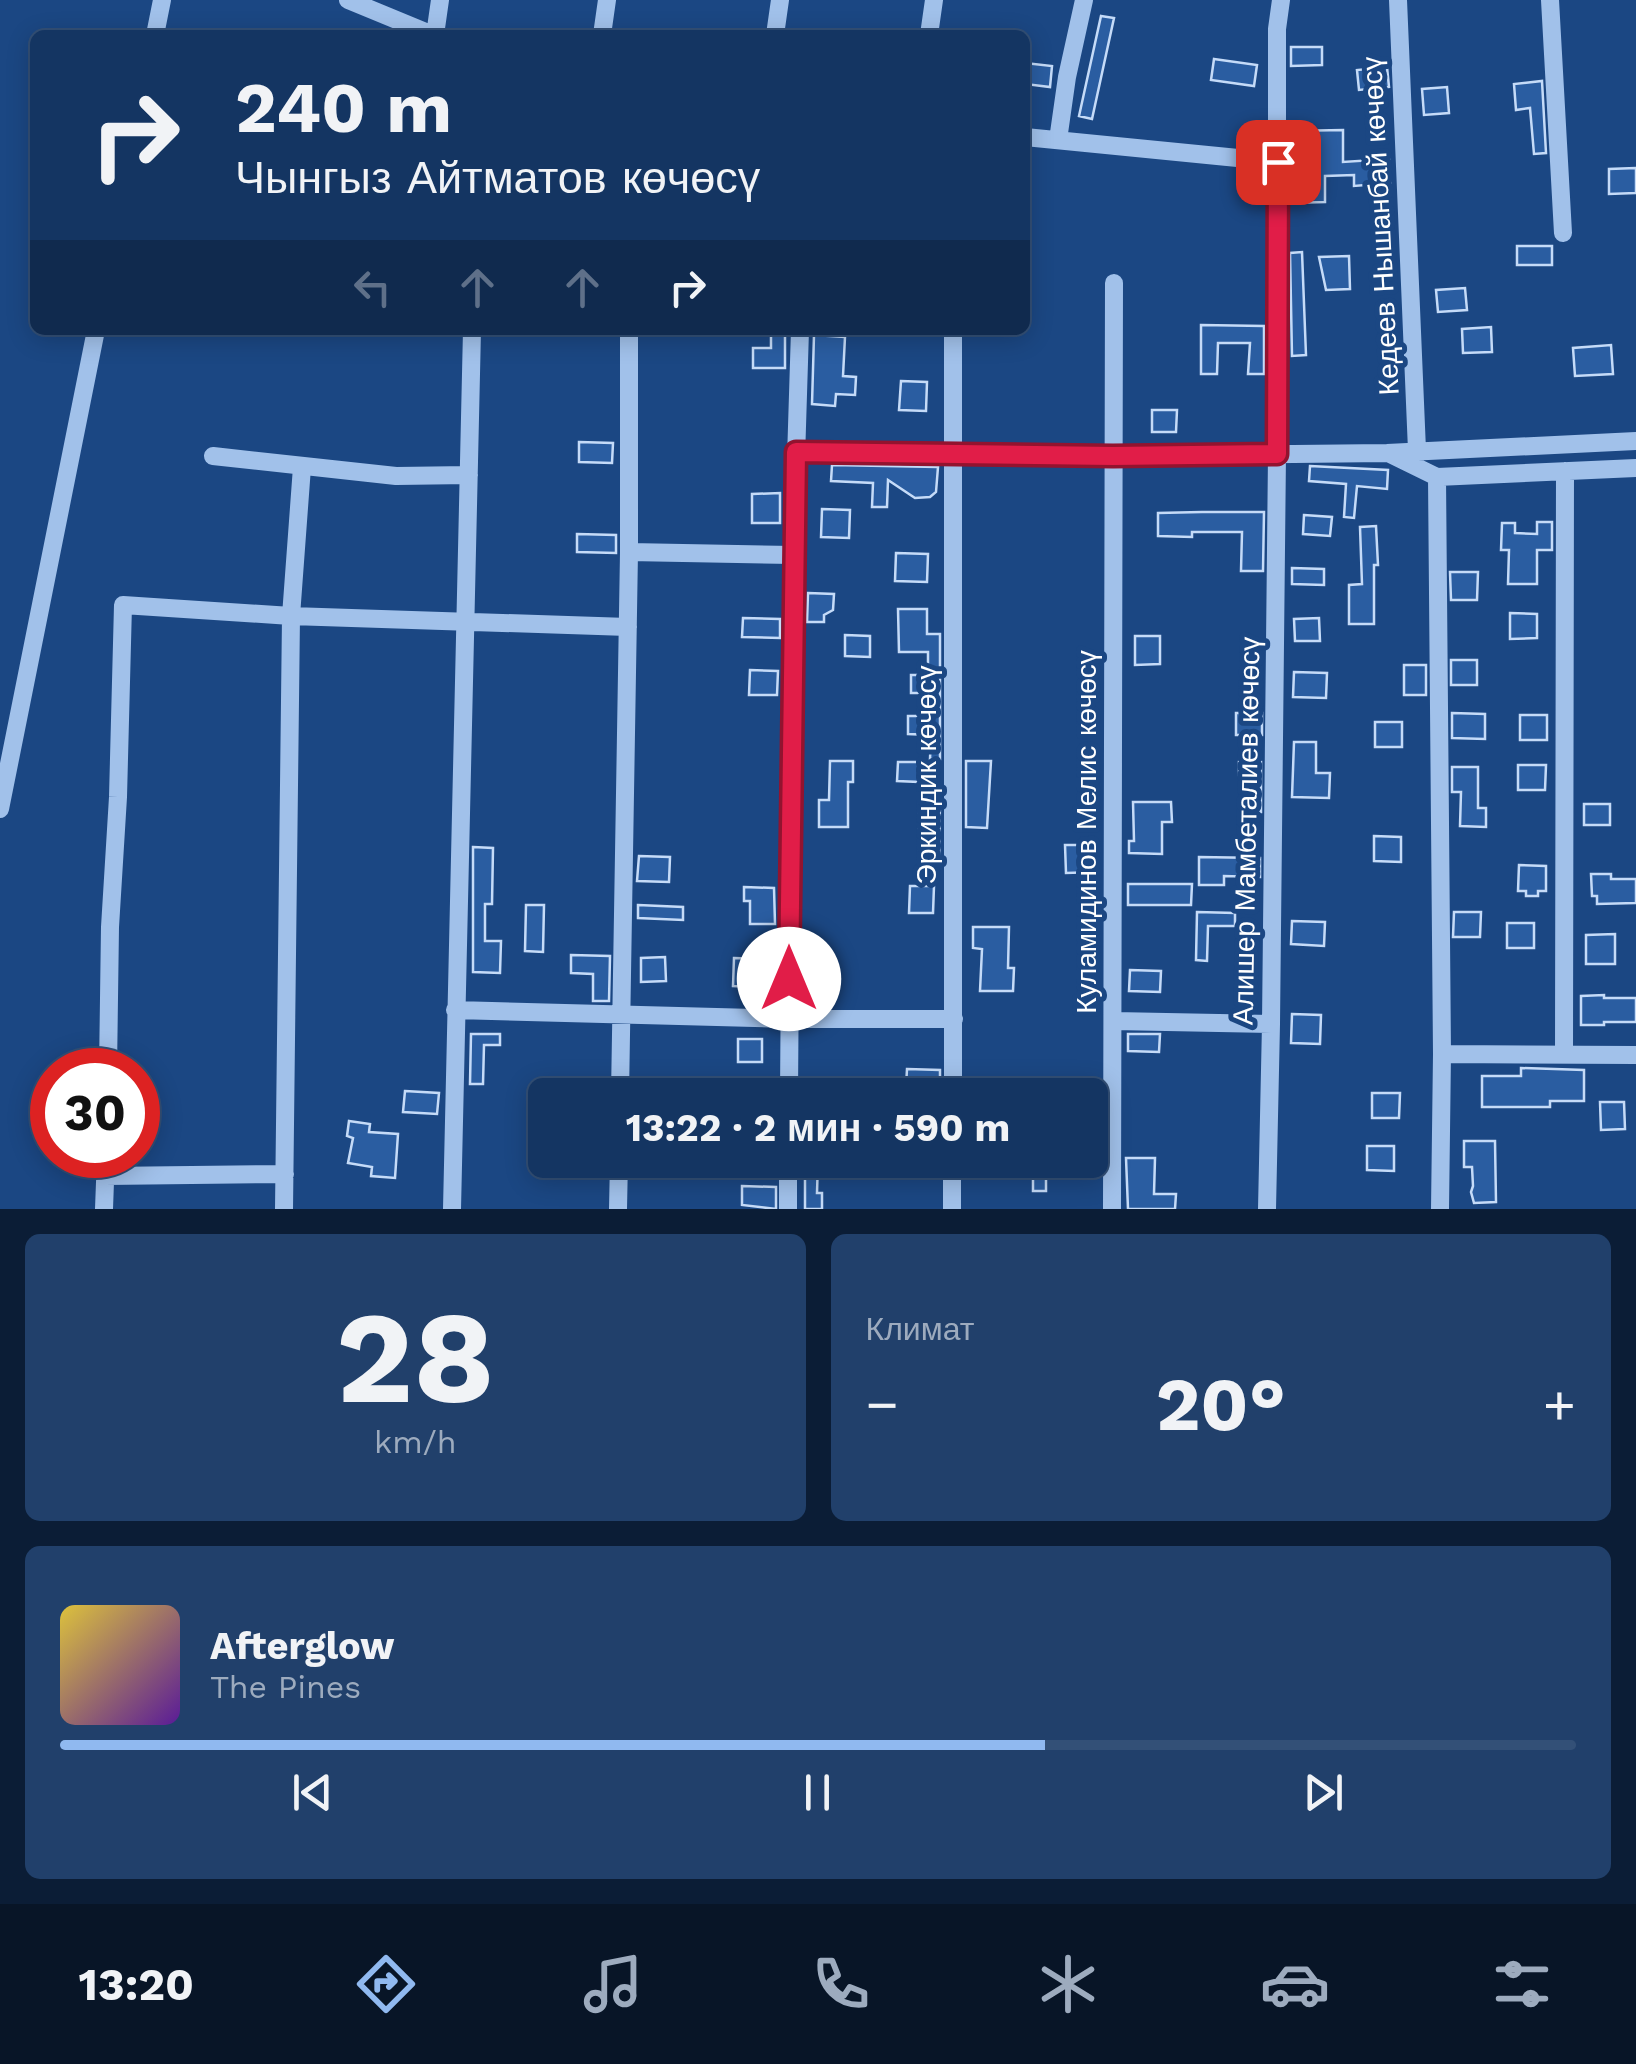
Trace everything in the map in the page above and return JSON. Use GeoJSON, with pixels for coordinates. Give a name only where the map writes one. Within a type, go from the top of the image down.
{"type":"FeatureCollection","features":[{"type":"Feature","properties":{"kind":"street"},"geometry":{"type":"LineString","coordinates":[[156,30],[162,0]]}},
{"type":"Feature","properties":{"kind":"street"},"geometry":{"type":"LineString","coordinates":[[348,0],[389,26]]}},
{"type":"Feature","properties":{"kind":"street"},"geometry":{"type":"LineString","coordinates":[[435,30],[440,0]]}},
{"type":"Feature","properties":{"kind":"street"},"geometry":{"type":"LineString","coordinates":[[603,30],[607,0]]}},
{"type":"Feature","properties":{"kind":"street"},"geometry":{"type":"LineString","coordinates":[[776,30],[780,0]]}},
{"type":"Feature","properties":{"kind":"street"},"geometry":{"type":"LineString","coordinates":[[930,30],[934,0]]}},
{"type":"Feature","properties":{"kind":"street"},"geometry":{"type":"LineString","coordinates":[[1058,140],[1084,0]]}},
{"type":"Feature","properties":{"kind":"street","name":"Алишер Мамбеталиев көчөсү"},"geometry":{"type":"LineString","coordinates":[[1266,1209],[1272,1024],[1277,29],[1281,0]]}},
{"type":"Feature","properties":{"kind":"street","name":"Кедеев Нышанбай көчөсү"},"geometry":{"type":"LineString","coordinates":[[1398,0],[1418,450]]}},
{"type":"Feature","properties":{"kind":"street"},"geometry":{"type":"LineString","coordinates":[[1550,0],[1563,233]]}},
{"type":"Feature","properties":{"kind":"street"},"geometry":{"type":"LineString","coordinates":[[1030,137],[1278,162]]}},
{"type":"Feature","properties":{"kind":"street","name":"Куламидинов Мелис көчөсү"},"geometry":{"type":"LineString","coordinates":[[1112,1209],[1114,283]]}},
{"type":"Feature","properties":{"kind":"street"},"geometry":{"type":"LineString","coordinates":[[0,808],[95,335]]}},
{"type":"Feature","properties":{"kind":"street"},"geometry":{"type":"LineString","coordinates":[[452,1209],[472,335]]}},
{"type":"Feature","properties":{"kind":"street"},"geometry":{"type":"LineString","coordinates":[[620,1078],[629,335]]}},
{"type":"Feature","properties":{"kind":"street"},"geometry":{"type":"LineString","coordinates":[[788,1078],[800,335]]}},
{"type":"Feature","properties":{"kind":"street","name":"Эркиндик көчөсү"},"geometry":{"type":"LineString","coordinates":[[953,335],[953,1078]]}},
{"type":"Feature","properties":{"kind":"street"},"geometry":{"type":"LineString","coordinates":[[796,452],[1113,456],[1387,453],[1636,441]]}},
{"type":"Feature","properties":{"kind":"street"},"geometry":{"type":"LineString","coordinates":[[1387,453],[1437,477],[1636,468]]}},
{"type":"Feature","properties":{"kind":"street"},"geometry":{"type":"LineString","coordinates":[[212,456],[396,476],[469,474]]}},
{"type":"Feature","properties":{"kind":"street"},"geometry":{"type":"LineString","coordinates":[[284,1209],[291,616],[302,467]]}},
{"type":"Feature","properties":{"kind":"street"},"geometry":{"type":"LineString","coordinates":[[1564,1054],[1565,471]]}},
{"type":"Feature","properties":{"kind":"street"},"geometry":{"type":"LineString","coordinates":[[1437,477],[1440,1209]]}},
{"type":"Feature","properties":{"kind":"street"},"geometry":{"type":"LineString","coordinates":[[629,552],[794,555]]}},
{"type":"Feature","properties":{"kind":"street"},"geometry":{"type":"LineString","coordinates":[[108,1048],[123,605],[291,616],[628,627]]}},
{"type":"Feature","properties":{"kind":"street"},"geometry":{"type":"LineString","coordinates":[[455,1010],[954,1019]]}},
{"type":"Feature","properties":{"kind":"street"},"geometry":{"type":"LineString","coordinates":[[1114,1021],[1272,1024]]}},
{"type":"Feature","properties":{"kind":"street"},"geometry":{"type":"LineString","coordinates":[[1442,1054],[1636,1056]]}},
{"type":"Feature","properties":{"kind":"street"},"geometry":{"type":"LineString","coordinates":[[160,1175],[285,1174]]}},
{"type":"Feature","properties":{"kind":"street"},"geometry":{"type":"LineString","coordinates":[[104,1209],[106,1178]]}},
{"type":"Feature","properties":{"kind":"street"},"geometry":{"type":"LineString","coordinates":[[618,1209],[619,1178]]}},
{"type":"Feature","properties":{"kind":"street"},"geometry":{"type":"LineString","coordinates":[[788,1178],[788,1209]]}},
{"type":"Feature","properties":{"kind":"street"},"geometry":{"type":"LineString","coordinates":[[952,1178],[952,1209]]}},
{"type":"Feature","properties":{"kind":"building"},"geometry":{"type":"Polygon","coordinates":[[[1101,16],[1114,18],[1092,119],[1079,116],[1101,16]]]}},
{"type":"Feature","properties":{"kind":"building"},"geometry":{"type":"Polygon","coordinates":[[[1291,47],[1322,47],[1322,65],[1291,66],[1291,47]]]}},
{"type":"Feature","properties":{"kind":"building"},"geometry":{"type":"Polygon","coordinates":[[[1214,59],[1257,65],[1254,86],[1211,80],[1214,59]]]}},
{"type":"Feature","properties":{"kind":"building"},"geometry":{"type":"Polygon","coordinates":[[[1030,64],[1052,66],[1050,87],[1030,85],[1030,64]]]}},
{"type":"Feature","properties":{"kind":"building"},"geometry":{"type":"Polygon","coordinates":[[[1387,67],[1389,87],[1359,90],[1357,70],[1387,67]]]}},
{"type":"Feature","properties":{"kind":"building"},"geometry":{"type":"Polygon","coordinates":[[[1542,81],[1546,153],[1534,154],[1530,108],[1516,110],[1514,84],[1542,81]]]}},
{"type":"Feature","properties":{"kind":"building"},"geometry":{"type":"Polygon","coordinates":[[[1447,87],[1449,113],[1424,115],[1422,89],[1447,87]]]}},
{"type":"Feature","properties":{"kind":"building"},"geometry":{"type":"Polygon","coordinates":[[[1343,130],[1343,162],[1389,159],[1390,183],[1354,186],[1354,175],[1325,176],[1325,202],[1290,203],[1290,131],[1343,130]]]}},
{"type":"Feature","properties":{"kind":"building"},"geometry":{"type":"Polygon","coordinates":[[[1636,168],[1636,193],[1609,194],[1609,169],[1636,168]]]}},
{"type":"Feature","properties":{"kind":"building"},"geometry":{"type":"Polygon","coordinates":[[[1517,246],[1552,246],[1552,265],[1517,265],[1517,246]]]}},
{"type":"Feature","properties":{"kind":"building"},"geometry":{"type":"Polygon","coordinates":[[[1302,252],[1306,355],[1292,356],[1290,253],[1302,252]]]}},
{"type":"Feature","properties":{"kind":"building"},"geometry":{"type":"Polygon","coordinates":[[[1349,256],[1350,289],[1326,290],[1319,257],[1349,256]]]}},
{"type":"Feature","properties":{"kind":"building"},"geometry":{"type":"Polygon","coordinates":[[[1465,288],[1467,310],[1438,312],[1436,290],[1465,288]]]}},
{"type":"Feature","properties":{"kind":"building"},"geometry":{"type":"Polygon","coordinates":[[[1201,325],[1264,326],[1264,374],[1248,374],[1250,343],[1218,343],[1217,374],[1201,374],[1201,325]]]}},
{"type":"Feature","properties":{"kind":"building"},"geometry":{"type":"Polygon","coordinates":[[[1491,327],[1492,352],[1463,353],[1462,329],[1491,327]]]}},
{"type":"Feature","properties":{"kind":"building"},"geometry":{"type":"Polygon","coordinates":[[[771,335],[785,335],[785,368],[753,368],[753,348],[771,348],[771,335]]]}},
{"type":"Feature","properties":{"kind":"building"},"geometry":{"type":"Polygon","coordinates":[[[814,335],[845,337],[843,376],[856,377],[855,395],[836,394],[835,406],[812,404],[814,335]]]}},
{"type":"Feature","properties":{"kind":"building"},"geometry":{"type":"Polygon","coordinates":[[[1611,345],[1613,374],[1575,376],[1573,348],[1611,345]]]}},
{"type":"Feature","properties":{"kind":"building"},"geometry":{"type":"Polygon","coordinates":[[[901,381],[927,382],[926,411],[899,410],[901,381]]]}},
{"type":"Feature","properties":{"kind":"building"},"geometry":{"type":"Polygon","coordinates":[[[1152,410],[1177,410],[1176,432],[1152,432],[1152,410]]]}},
{"type":"Feature","properties":{"kind":"building"},"geometry":{"type":"Polygon","coordinates":[[[579,442],[613,443],[612,463],[579,462],[579,442]]]}},
{"type":"Feature","properties":{"kind":"building"},"geometry":{"type":"Polygon","coordinates":[[[832,465],[938,467],[936,492],[930,497],[915,498],[888,480],[887,507],[872,507],[873,483],[831,481],[832,465]]]}},
{"type":"Feature","properties":{"kind":"building"},"geometry":{"type":"Polygon","coordinates":[[[1310,466],[1388,470],[1387,489],[1357,486],[1354,518],[1344,517],[1346,484],[1309,481],[1310,466]]]}},
{"type":"Feature","properties":{"kind":"building"},"geometry":{"type":"Polygon","coordinates":[[[780,493],[780,523],[752,523],[752,494],[780,493]]]}},
{"type":"Feature","properties":{"kind":"building"},"geometry":{"type":"Polygon","coordinates":[[[822,509],[850,510],[849,538],[821,537],[822,509]]]}},
{"type":"Feature","properties":{"kind":"building"},"geometry":{"type":"Polygon","coordinates":[[[1264,512],[1263,571],[1241,571],[1242,532],[1158,536],[1158,513],[1264,512]]]}},
{"type":"Feature","properties":{"kind":"building"},"geometry":{"type":"Polygon","coordinates":[[[1304,515],[1332,517],[1330,536],[1303,534],[1304,515]]]}},
{"type":"Feature","properties":{"kind":"building"},"geometry":{"type":"Polygon","coordinates":[[[1537,522],[1552,522],[1552,550],[1537,550],[1537,584],[1508,584],[1509,550],[1501,550],[1502,523],[1515,523],[1515,533],[1537,534],[1537,522]]]}},
{"type":"Feature","properties":{"kind":"building"},"geometry":{"type":"Polygon","coordinates":[[[1376,526],[1374,624],[1349,624],[1349,585],[1362,584],[1360,527],[1376,526]]]}},
{"type":"Feature","properties":{"kind":"building"},"geometry":{"type":"Polygon","coordinates":[[[577,534],[616,535],[616,553],[577,552],[577,534]]]}},
{"type":"Feature","properties":{"kind":"building"},"geometry":{"type":"Polygon","coordinates":[[[896,553],[928,554],[927,582],[895,581],[896,553]]]}},
{"type":"Feature","properties":{"kind":"building"},"geometry":{"type":"Polygon","coordinates":[[[1292,568],[1324,569],[1324,585],[1292,584],[1292,568]]]}},
{"type":"Feature","properties":{"kind":"building"},"geometry":{"type":"Polygon","coordinates":[[[1450,572],[1478,572],[1477,600],[1451,600],[1450,572]]]}},
{"type":"Feature","properties":{"kind":"building"},"geometry":{"type":"Polygon","coordinates":[[[808,593],[834,594],[833,610],[824,615],[824,622],[807,622],[808,593]]]}},
{"type":"Feature","properties":{"kind":"building"},"geometry":{"type":"Polygon","coordinates":[[[898,609],[927,609],[927,634],[940,634],[940,759],[930,759],[931,735],[908,734],[908,716],[928,716],[929,693],[911,693],[911,675],[928,675],[928,652],[899,652],[898,609]]]}},
{"type":"Feature","properties":{"kind":"building"},"geometry":{"type":"Polygon","coordinates":[[[1510,613],[1537,614],[1537,638],[1510,639],[1510,613]]]}},
{"type":"Feature","properties":{"kind":"building"},"geometry":{"type":"Polygon","coordinates":[[[743,618],[780,619],[780,638],[742,637],[743,618]]]}},
{"type":"Feature","properties":{"kind":"building"},"geometry":{"type":"Polygon","coordinates":[[[1319,618],[1320,641],[1295,641],[1294,619],[1319,618]]]}},
{"type":"Feature","properties":{"kind":"building"},"geometry":{"type":"Polygon","coordinates":[[[845,635],[870,636],[870,657],[845,656],[845,635]]]}},
{"type":"Feature","properties":{"kind":"building"},"geometry":{"type":"Polygon","coordinates":[[[1135,636],[1160,636],[1160,664],[1135,665],[1135,636]]]}},
{"type":"Feature","properties":{"kind":"building"},"geometry":{"type":"Polygon","coordinates":[[[1451,660],[1477,660],[1477,685],[1451,685],[1451,660]]]}},
{"type":"Feature","properties":{"kind":"building"},"geometry":{"type":"Polygon","coordinates":[[[1404,665],[1426,665],[1426,695],[1404,695],[1404,665]]]}},
{"type":"Feature","properties":{"kind":"building"},"geometry":{"type":"Polygon","coordinates":[[[750,670],[778,671],[777,695],[749,695],[750,670]]]}},
{"type":"Feature","properties":{"kind":"building"},"geometry":{"type":"Polygon","coordinates":[[[1294,672],[1327,673],[1326,698],[1293,697],[1294,672]]]}},
{"type":"Feature","properties":{"kind":"building"},"geometry":{"type":"Polygon","coordinates":[[[1236,713],[1262,713],[1262,735],[1236,735],[1236,713]]]}},
{"type":"Feature","properties":{"kind":"building"},"geometry":{"type":"Polygon","coordinates":[[[1452,713],[1485,714],[1485,739],[1452,738],[1452,713]]]}},
{"type":"Feature","properties":{"kind":"building"},"geometry":{"type":"Polygon","coordinates":[[[1520,715],[1547,715],[1547,740],[1520,740],[1520,715]]]}},
{"type":"Feature","properties":{"kind":"building"},"geometry":{"type":"Polygon","coordinates":[[[1375,722],[1402,722],[1402,747],[1375,747],[1375,722]]]}},
{"type":"Feature","properties":{"kind":"building"},"geometry":{"type":"Polygon","coordinates":[[[1294,742],[1316,742],[1316,773],[1330,773],[1329,798],[1292,797],[1294,742]]]}},
{"type":"Feature","properties":{"kind":"building"},"geometry":{"type":"Polygon","coordinates":[[[830,761],[853,761],[853,782],[848,782],[848,827],[819,827],[819,800],[829,800],[830,761]]]}},
{"type":"Feature","properties":{"kind":"building"},"geometry":{"type":"Polygon","coordinates":[[[966,761],[991,761],[987,828],[966,827],[966,761]]]}},
{"type":"Feature","properties":{"kind":"building"},"geometry":{"type":"Polygon","coordinates":[[[898,762],[933,762],[932,801],[940,801],[939,864],[919,863],[919,782],[897,781],[898,762]]]}},
{"type":"Feature","properties":{"kind":"building"},"geometry":{"type":"Polygon","coordinates":[[[1239,762],[1261,762],[1261,812],[1245,812],[1245,798],[1255,798],[1255,775],[1239,775],[1239,762]]]}},
{"type":"Feature","properties":{"kind":"building"},"geometry":{"type":"Polygon","coordinates":[[[1518,765],[1546,765],[1545,790],[1518,790],[1518,765]]]}},
{"type":"Feature","properties":{"kind":"building"},"geometry":{"type":"Polygon","coordinates":[[[1452,767],[1478,767],[1478,808],[1486,808],[1486,827],[1460,826],[1461,792],[1452,792],[1452,767]]]}},
{"type":"Feature","properties":{"kind":"building"},"geometry":{"type":"Polygon","coordinates":[[[1133,802],[1171,802],[1172,822],[1162,822],[1162,854],[1129,853],[1129,841],[1134,841],[1133,802]]]}},
{"type":"Feature","properties":{"kind":"building"},"geometry":{"type":"Polygon","coordinates":[[[1584,804],[1610,804],[1610,825],[1584,825],[1584,804]]]}},
{"type":"Feature","properties":{"kind":"building"},"geometry":{"type":"Polygon","coordinates":[[[1374,836],[1401,837],[1401,862],[1374,861],[1374,836]]]}},
{"type":"Feature","properties":{"kind":"building"},"geometry":{"type":"Polygon","coordinates":[[[1065,845],[1097,845],[1097,872],[1066,873],[1065,845]]]}},
{"type":"Feature","properties":{"kind":"building"},"geometry":{"type":"Polygon","coordinates":[[[473,847],[493,848],[492,904],[485,904],[485,941],[501,941],[500,973],[473,972],[473,847]]]}},
{"type":"Feature","properties":{"kind":"building"},"geometry":{"type":"Polygon","coordinates":[[[639,856],[670,857],[669,882],[637,881],[639,856]]]}},
{"type":"Feature","properties":{"kind":"building"},"geometry":{"type":"Polygon","coordinates":[[[1199,857],[1260,858],[1260,877],[1224,876],[1224,885],[1199,885],[1199,857]]]}},
{"type":"Feature","properties":{"kind":"building"},"geometry":{"type":"Polygon","coordinates":[[[1519,865],[1546,866],[1546,891],[1526,896],[1526,891],[1518,891],[1519,865]]]}},
{"type":"Feature","properties":{"kind":"building"},"geometry":{"type":"Polygon","coordinates":[[[1591,874],[1636,879],[1636,903],[1597,904],[1597,896],[1592,896],[1591,874]]]}},
{"type":"Feature","properties":{"kind":"building"},"geometry":{"type":"Polygon","coordinates":[[[1128,884],[1192,884],[1191,905],[1128,905],[1128,884]]]}},
{"type":"Feature","properties":{"kind":"building"},"geometry":{"type":"Polygon","coordinates":[[[910,886],[934,886],[933,913],[909,913],[910,886]]]}},
{"type":"Feature","properties":{"kind":"building"},"geometry":{"type":"Polygon","coordinates":[[[744,887],[774,888],[775,924],[750,924],[750,901],[744,901],[744,887]]]}},
{"type":"Feature","properties":{"kind":"building"},"geometry":{"type":"Polygon","coordinates":[[[526,905],[544,905],[543,952],[525,951],[526,905]]]}},
{"type":"Feature","properties":{"kind":"building"},"geometry":{"type":"Polygon","coordinates":[[[638,905],[683,907],[683,920],[638,918],[638,905]]]}},
{"type":"Feature","properties":{"kind":"building"},"geometry":{"type":"Polygon","coordinates":[[[1197,912],[1235,913],[1235,926],[1208,926],[1207,961],[1196,960],[1197,912]]]}},
{"type":"Feature","properties":{"kind":"building"},"geometry":{"type":"Polygon","coordinates":[[[1454,912],[1481,912],[1480,937],[1453,937],[1454,912]]]}},
{"type":"Feature","properties":{"kind":"building"},"geometry":{"type":"Polygon","coordinates":[[[1292,921],[1325,922],[1324,946],[1291,944],[1292,921]]]}},
{"type":"Feature","properties":{"kind":"building"},"geometry":{"type":"Polygon","coordinates":[[[1507,923],[1534,923],[1534,948],[1507,948],[1507,923]]]}},
{"type":"Feature","properties":{"kind":"building"},"geometry":{"type":"Polygon","coordinates":[[[973,927],[1009,927],[1008,968],[1014,968],[1013,991],[980,991],[982,949],[973,948],[973,927]]]}},
{"type":"Feature","properties":{"kind":"building"},"geometry":{"type":"Polygon","coordinates":[[[1615,934],[1615,964],[1586,964],[1586,935],[1615,934]]]}},
{"type":"Feature","properties":{"kind":"building"},"geometry":{"type":"Polygon","coordinates":[[[571,955],[610,956],[609,1001],[593,1001],[593,974],[571,973],[571,955]]]}},
{"type":"Feature","properties":{"kind":"building"},"geometry":{"type":"Polygon","coordinates":[[[665,957],[666,981],[641,982],[641,958],[665,957]]]}},
{"type":"Feature","properties":{"kind":"building"},"geometry":{"type":"Polygon","coordinates":[[[734,958],[765,959],[764,972],[752,987],[733,986],[734,958]]]}},
{"type":"Feature","properties":{"kind":"building"},"geometry":{"type":"Polygon","coordinates":[[[1130,970],[1161,971],[1160,992],[1129,991],[1130,970]]]}},
{"type":"Feature","properties":{"kind":"building"},"geometry":{"type":"Polygon","coordinates":[[[1581,996],[1636,998],[1636,1022],[1581,1025],[1581,996]]]}},
{"type":"Feature","properties":{"kind":"building"},"geometry":{"type":"Polygon","coordinates":[[[1292,1014],[1321,1015],[1320,1044],[1291,1043],[1292,1014]]]}},
{"type":"Feature","properties":{"kind":"building"},"geometry":{"type":"Polygon","coordinates":[[[471,1034],[500,1034],[500,1045],[484,1045],[483,1084],[470,1084],[471,1034]]]}},
{"type":"Feature","properties":{"kind":"building"},"geometry":{"type":"Polygon","coordinates":[[[1128,1034],[1160,1034],[1159,1052],[1128,1051],[1128,1034]]]}},
{"type":"Feature","properties":{"kind":"building"},"geometry":{"type":"Polygon","coordinates":[[[738,1039],[762,1039],[762,1062],[738,1062],[738,1039]]]}},
{"type":"Feature","properties":{"kind":"building"},"geometry":{"type":"Polygon","coordinates":[[[1521,1068],[1584,1070],[1584,1101],[1550,1101],[1550,1107],[1482,1107],[1482,1076],[1521,1076],[1521,1068]]]}},
{"type":"Feature","properties":{"kind":"building"},"geometry":{"type":"Polygon","coordinates":[[[907,1069],[940,1070],[940,1078],[906,1078],[907,1069]]]}},
{"type":"Feature","properties":{"kind":"building"},"geometry":{"type":"Polygon","coordinates":[[[405,1091],[439,1093],[437,1114],[403,1112],[405,1091]]]}},
{"type":"Feature","properties":{"kind":"building"},"geometry":{"type":"Polygon","coordinates":[[[1372,1093],[1400,1093],[1399,1118],[1372,1118],[1372,1093]]]}},
{"type":"Feature","properties":{"kind":"building"},"geometry":{"type":"Polygon","coordinates":[[[1600,1102],[1624,1102],[1625,1129],[1601,1130],[1600,1102]]]}},
{"type":"Feature","properties":{"kind":"building"},"geometry":{"type":"Polygon","coordinates":[[[349,1121],[370,1124],[369,1132],[398,1134],[395,1178],[371,1176],[372,1167],[348,1163],[353,1138],[347,1136],[349,1121]]]}},
{"type":"Feature","properties":{"kind":"building"},"geometry":{"type":"Polygon","coordinates":[[[1464,1141],[1495,1141],[1496,1202],[1474,1203],[1472,1167],[1464,1167],[1464,1141]]]}},
{"type":"Feature","properties":{"kind":"building"},"geometry":{"type":"Polygon","coordinates":[[[1367,1146],[1394,1146],[1394,1171],[1367,1170],[1367,1146]]]}},
{"type":"Feature","properties":{"kind":"building"},"geometry":{"type":"Polygon","coordinates":[[[1126,1158],[1155,1158],[1154,1194],[1176,1194],[1175,1209],[1128,1209],[1126,1158]]]}},
{"type":"Feature","properties":{"kind":"building"},"geometry":{"type":"Polygon","coordinates":[[[805,1178],[817,1178],[822,1209],[805,1209],[805,1178]]]}},
{"type":"Feature","properties":{"kind":"building"},"geometry":{"type":"Polygon","coordinates":[[[1033,1178],[1046,1178],[1046,1191],[1033,1191],[1033,1178]]]}},
{"type":"Feature","properties":{"kind":"building"},"geometry":{"type":"Polygon","coordinates":[[[742,1186],[776,1187],[776,1209],[742,1205],[742,1186]]]}},
{"type":"Feature","properties":{"kind":"route"},"geometry":{"type":"LineString","coordinates":[[789,979],[796,452],[1277,454],[1278,162]]}}]}
